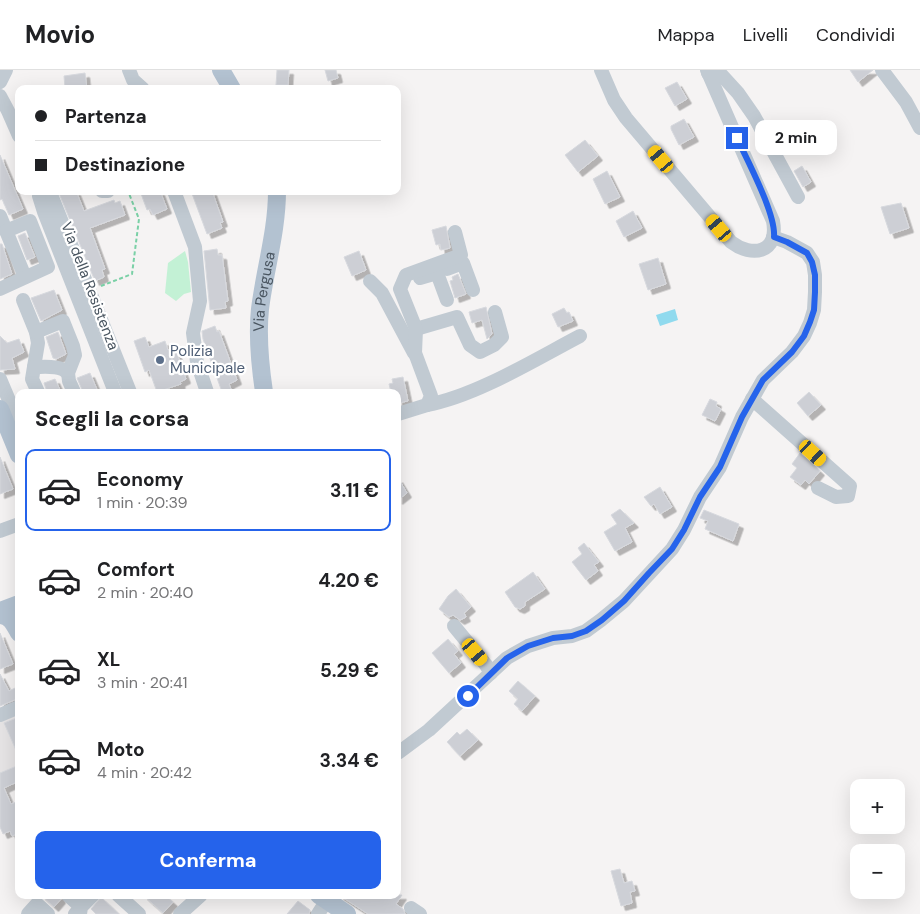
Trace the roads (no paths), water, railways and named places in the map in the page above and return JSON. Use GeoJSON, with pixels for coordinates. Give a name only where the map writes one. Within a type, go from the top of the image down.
{"type":"FeatureCollection","features":[{"type":"Feature","properties":{"kind":"main road"},"geometry":{"type":"LineString","coordinates":[[221,70],[230,85]]}},
{"type":"Feature","properties":{"kind":"main road","name":"Via Pergusa"},"geometry":{"type":"LineString","coordinates":[[264,389],[260,364],[260,311],[277,212],[277,195]]}},
{"type":"Feature","properties":{"kind":"main road"},"geometry":{"type":"LineString","coordinates":[[0,409],[15,445]]}},
{"type":"Feature","properties":{"kind":"main road"},"geometry":{"type":"LineString","coordinates":[[7,613],[15,626]]}},
{"type":"Feature","properties":{"kind":"main road"},"geometry":{"type":"LineString","coordinates":[[322,903],[347,914]]}},
{"type":"Feature","properties":{"kind":"street"},"geometry":{"type":"LineString","coordinates":[[0,82],[6,70]]}},
{"type":"Feature","properties":{"kind":"street"},"geometry":{"type":"LineString","coordinates":[[129,70],[133,80],[139,85]]}},
{"type":"Feature","properties":{"kind":"street"},"geometry":{"type":"LineString","coordinates":[[601,70],[614,100],[626,118],[731,242],[739,248],[756,251],[768,245],[774,237],[773,221],[708,71],[718,70],[738,93],[754,116],[798,197]]}},
{"type":"Feature","properties":{"kind":"street"},"geometry":{"type":"LineString","coordinates":[[882,70],[906,102],[920,128]]}},
{"type":"Feature","properties":{"kind":"street"},"geometry":{"type":"LineString","coordinates":[[2,100],[15,127]]}},
{"type":"Feature","properties":{"kind":"street","name":"Via della Resistenza"},"geometry":{"type":"LineString","coordinates":[[44,195],[40,196],[44,212],[84,289],[114,389]]}},
{"type":"Feature","properties":{"kind":"street"},"geometry":{"type":"LineString","coordinates":[[47,195],[84,289]]}},
{"type":"Feature","properties":{"kind":"street"},"geometry":{"type":"LineString","coordinates":[[176,195],[195,247],[200,301],[193,333],[196,362],[206,389]]}},
{"type":"Feature","properties":{"kind":"street"},"geometry":{"type":"LineString","coordinates":[[0,216],[25,277]]}},
{"type":"Feature","properties":{"kind":"street"},"geometry":{"type":"LineString","coordinates":[[0,289],[48,267],[30,221],[6,231]]}},
{"type":"Feature","properties":{"kind":"street"},"geometry":{"type":"LineString","coordinates":[[414,353],[416,329],[400,289],[406,275],[461,255],[455,232]]}},
{"type":"Feature","properties":{"kind":"street"},"geometry":{"type":"LineString","coordinates":[[401,751],[430,730],[507,658],[528,646],[586,631],[602,620],[624,601],[672,549],[684,530],[700,497],[720,467],[763,380],[792,352],[804,336],[814,310],[815,275],[812,262],[807,253],[774,237]]}},
{"type":"Feature","properties":{"kind":"street"},"geometry":{"type":"LineString","coordinates":[[400,289],[411,281],[463,263],[473,290]]}},
{"type":"Feature","properties":{"kind":"street"},"geometry":{"type":"LineString","coordinates":[[437,273],[447,300]]}},
{"type":"Feature","properties":{"kind":"street"},"geometry":{"type":"LineString","coordinates":[[370,281],[382,292],[414,353],[431,396],[427,405]]}},
{"type":"Feature","properties":{"kind":"street"},"geometry":{"type":"LineString","coordinates":[[23,300],[36,332],[38,343],[32,379],[37,389]]}},
{"type":"Feature","properties":{"kind":"street"},"geometry":{"type":"LineString","coordinates":[[416,329],[457,317],[470,345],[480,352],[494,345],[502,337],[495,312]]}},
{"type":"Feature","properties":{"kind":"street"},"geometry":{"type":"LineString","coordinates":[[93,319],[128,389]]}},
{"type":"Feature","properties":{"kind":"street"},"geometry":{"type":"LineString","coordinates":[[36,332],[63,321],[75,355],[68,373],[73,389]]}},
{"type":"Feature","properties":{"kind":"street"},"geometry":{"type":"LineString","coordinates":[[401,413],[443,402],[487,383],[580,336]]}},
{"type":"Feature","properties":{"kind":"street"},"geometry":{"type":"LineString","coordinates":[[34,367],[58,368],[68,373]]}},
{"type":"Feature","properties":{"kind":"street"},"geometry":{"type":"LineString","coordinates":[[0,379],[15,415]]}},
{"type":"Feature","properties":{"kind":"street"},"geometry":{"type":"LineString","coordinates":[[752,399],[850,486],[848,496],[836,497],[818,488]]}},
{"type":"Feature","properties":{"kind":"street"},"geometry":{"type":"LineString","coordinates":[[0,531],[15,525]]}},
{"type":"Feature","properties":{"kind":"street"},"geometry":{"type":"LineString","coordinates":[[454,626],[486,665],[490,673]]}},
{"type":"Feature","properties":{"kind":"street"},"geometry":{"type":"LineString","coordinates":[[0,715],[15,709]]}},
{"type":"Feature","properties":{"kind":"street"},"geometry":{"type":"LineString","coordinates":[[71,899],[79,912],[90,899]]}},
{"type":"Feature","properties":{"kind":"street"},"geometry":{"type":"LineString","coordinates":[[122,899],[139,914]]}},
{"type":"Feature","properties":{"kind":"street"},"geometry":{"type":"LineString","coordinates":[[28,914],[37,904],[48,914]]}},
{"type":"Feature","properties":{"kind":"water"},"geometry":{"type":"Polygon","coordinates":[[[675,309],[678,320],[660,326],[656,315],[675,309]]]}},
{"type":"Feature","properties":{"kind":"place","name":"Polizia Municipale"},"geometry":{"type":"Point","coordinates":[160,360]}}]}
